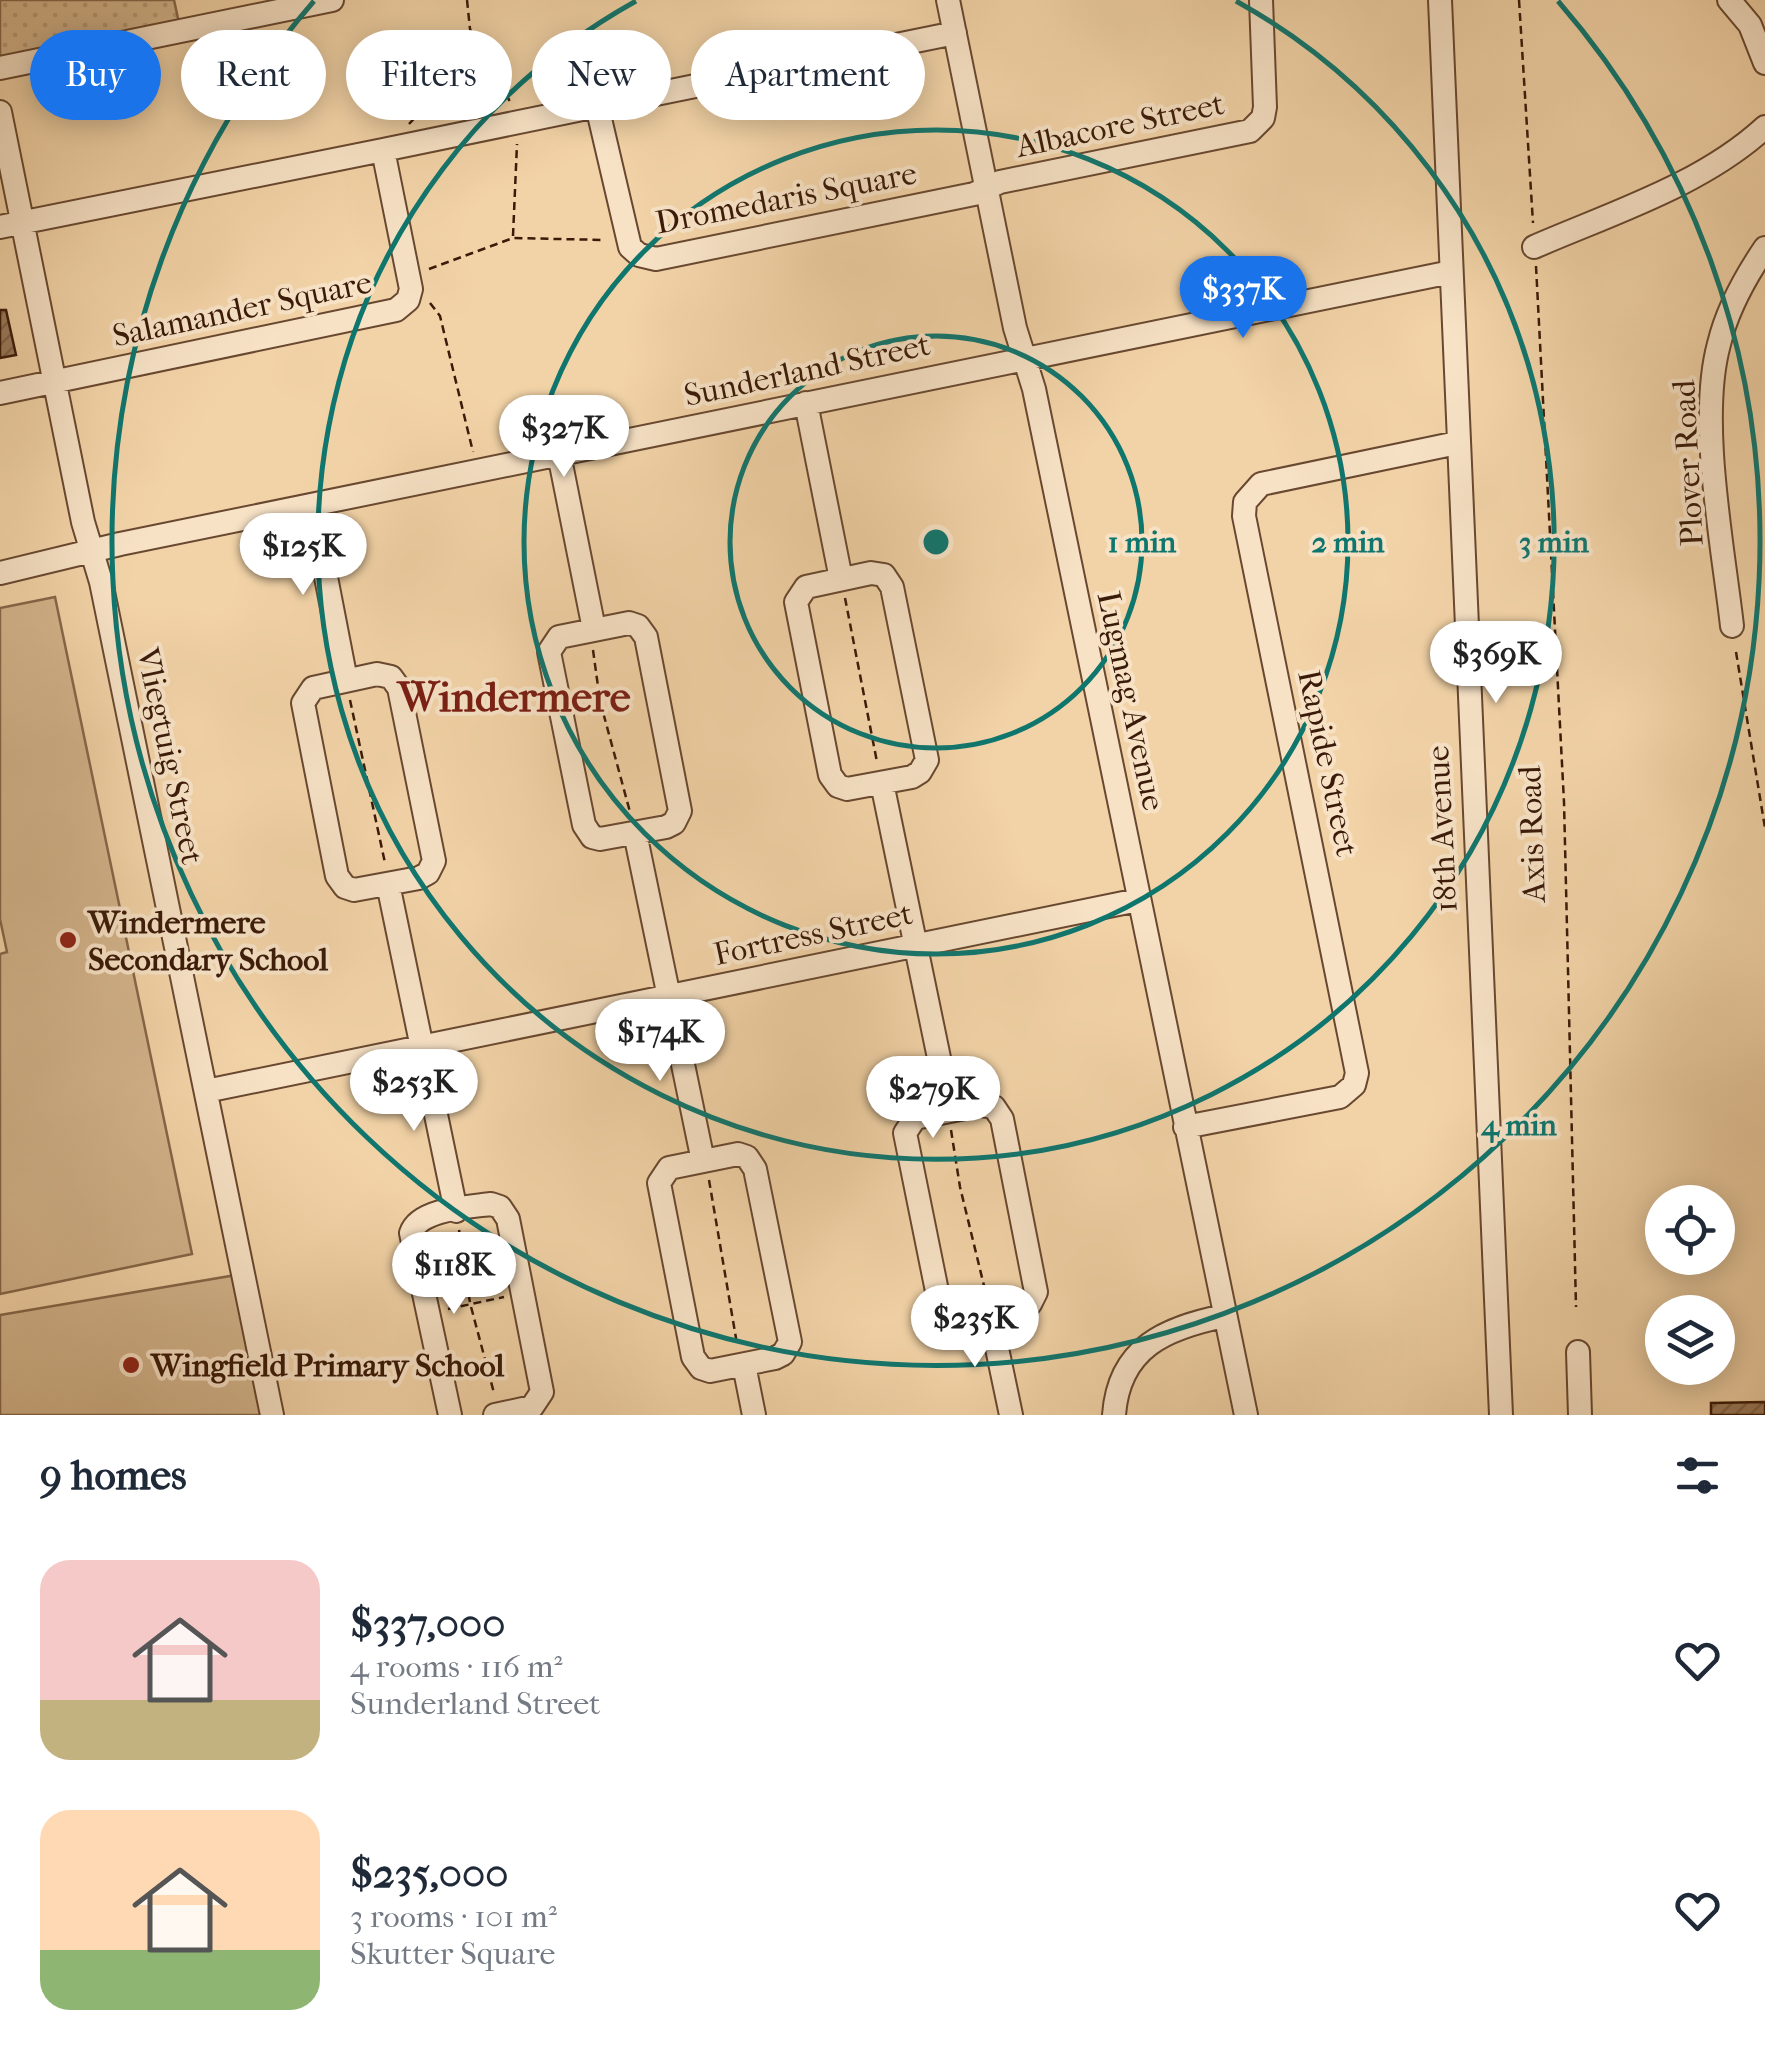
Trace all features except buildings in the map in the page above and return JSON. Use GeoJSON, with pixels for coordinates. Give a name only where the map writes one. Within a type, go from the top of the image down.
{"type":"FeatureCollection","features":[{"type":"Feature","properties":{"kind":"street"},"geometry":{"type":"LineString","coordinates":[[0,68],[332,0]]}},
{"type":"Feature","properties":{"kind":"street","name":"Lugmag Avenue"},"geometry":{"type":"LineString","coordinates":[[948,0],[986,188],[1034,390],[1246,1415]]}},
{"type":"Feature","properties":{"kind":"street","name":"Albacore Street"},"geometry":{"type":"LineString","coordinates":[[986,188],[1255,128],[1266,106],[1261,0]]}},
{"type":"Feature","properties":{"kind":"street","name":"18th Avenue"},"geometry":{"type":"LineString","coordinates":[[1440,0],[1501,1415]]}},
{"type":"Feature","properties":{"kind":"street"},"geometry":{"type":"LineString","coordinates":[[1729,0],[1750,25],[1765,63]]}},
{"type":"Feature","properties":{"kind":"street"},"geometry":{"type":"LineString","coordinates":[[671,91],[954,33]]}},
{"type":"Feature","properties":{"kind":"street","name":"Vliegtuig Street"},"geometry":{"type":"LineString","coordinates":[[0,112],[11,226],[54,382],[105,601],[272,1415]]}},
{"type":"Feature","properties":{"kind":"street"},"geometry":{"type":"LineString","coordinates":[[11,226],[532,119]]}},
{"type":"Feature","properties":{"kind":"street","name":"Dromedaris Square"},"geometry":{"type":"LineString","coordinates":[[600,120],[627,241],[638,255],[656,260],[974,194],[986,188]]}},
{"type":"Feature","properties":{"kind":"street"},"geometry":{"type":"LineString","coordinates":[[1534,248],[1731,156],[1765,127]]}},
{"type":"Feature","properties":{"kind":"street","name":"Salamander Square"},"geometry":{"type":"LineString","coordinates":[[54,382],[396,310],[408,300],[410,276],[383,150]]}},
{"type":"Feature","properties":{"kind":"street","name":"Plover Road"},"geometry":{"type":"LineString","coordinates":[[1732,626],[1714,456],[1714,372],[1718,344],[1730,312],[1765,248]]}},
{"type":"Feature","properties":{"kind":"street","name":"Sunderland Street"},"geometry":{"type":"LineString","coordinates":[[0,572],[1451,272]]}},
{"type":"Feature","properties":{"kind":"street"},"geometry":{"type":"LineString","coordinates":[[0,393],[54,382]]}},
{"type":"Feature","properties":{"kind":"street"},"geometry":{"type":"LineString","coordinates":[[806,404],[841,579]]}},
{"type":"Feature","properties":{"kind":"street","name":"Rapide Street"},"geometry":{"type":"LineString","coordinates":[[1185,1128],[1340,1097],[1354,1085],[1357,1074],[1244,516],[1245,502],[1261,484],[1458,443]]}},
{"type":"Feature","properties":{"kind":"street"},"geometry":{"type":"LineString","coordinates":[[559,454],[594,630]]}},
{"type":"Feature","properties":{"kind":"street"},"geometry":{"type":"LineString","coordinates":[[312,505],[346,680]]}},
{"type":"Feature","properties":{"kind":"street"},"geometry":{"type":"LineString","coordinates":[[875,572],[890,582],[926,755],[926,764],[917,775],[847,789],[832,779],[796,597],[806,586],[841,579],[875,572]]}},
{"type":"Feature","properties":{"kind":"street"},"geometry":{"type":"LineString","coordinates":[[624,624],[638,626],[646,638],[680,810],[670,826],[635,833],[605,840],[588,834],[549,652],[559,637],[624,624]]}},
{"type":"Feature","properties":{"kind":"street"},"geometry":{"type":"LineString","coordinates":[[382,674],[391,676],[399,688],[434,861],[424,876],[359,890],[345,887],[339,880],[303,703],[313,688],[346,680],[382,674]]}},
{"type":"Feature","properties":{"kind":"street"},"geometry":{"type":"LineString","coordinates":[[882,782],[950,1111]]}},
{"type":"Feature","properties":{"kind":"street"},"geometry":{"type":"LineString","coordinates":[[635,833],[703,1161]]}},
{"type":"Feature","properties":{"kind":"street"},"geometry":{"type":"LineString","coordinates":[[388,884],[456,1211]]}},
{"type":"Feature","properties":{"kind":"street","name":"Fortress Street"},"geometry":{"type":"LineString","coordinates":[[206,1091],[1138,900]]}},
{"type":"Feature","properties":{"kind":"street"},"geometry":{"type":"LineString","coordinates":[[985,1104],[1000,1114],[1036,1287],[1036,1296],[1026,1307],[957,1321],[942,1311],[906,1129],[916,1118],[950,1111],[985,1104]]}},
{"type":"Feature","properties":{"kind":"street"},"geometry":{"type":"LineString","coordinates":[[738,1154],[753,1164],[790,1337],[789,1346],[780,1357],[710,1371],[695,1361],[659,1188],[668,1168],[703,1161],[738,1154]]}},
{"type":"Feature","properties":{"kind":"street"},"geometry":{"type":"LineString","coordinates":[[450,1415],[412,1229],[426,1217],[491,1204],[506,1214],[542,1396],[532,1407],[497,1415]]}},
{"type":"Feature","properties":{"kind":"street"},"geometry":{"type":"LineString","coordinates":[[990,1315],[1010,1415]]}},
{"type":"Feature","properties":{"kind":"street"},"geometry":{"type":"LineString","coordinates":[[1114,1415],[1120,1384],[1147,1346],[1174,1328],[1224,1316]]}},
{"type":"Feature","properties":{"kind":"street"},"geometry":{"type":"LineString","coordinates":[[1578,1352],[1580,1415]]}},
{"type":"Feature","properties":{"kind":"street"},"geometry":{"type":"LineString","coordinates":[[744,1365],[754,1415]]}},
{"type":"Feature","properties":{"kind":"path"},"geometry":{"type":"LineString","coordinates":[[466,0],[471,30]]}},
{"type":"Feature","properties":{"kind":"path","name":"Axis Road"},"geometry":{"type":"LineString","coordinates":[[1519,0],[1564,802],[1576,1307]]}},
{"type":"Feature","properties":{"kind":"path"},"geometry":{"type":"LineString","coordinates":[[512,110],[517,122],[513,238]]}},
{"type":"Feature","properties":{"kind":"path"},"geometry":{"type":"LineString","coordinates":[[383,150],[411,120]]}},
{"type":"Feature","properties":{"kind":"path"},"geometry":{"type":"LineString","coordinates":[[410,276],[513,238],[627,241]]}},
{"type":"Feature","properties":{"kind":"path"},"geometry":{"type":"LineString","coordinates":[[430,303],[440,316],[468,419],[476,471]]}},
{"type":"Feature","properties":{"kind":"path"},"geometry":{"type":"LineString","coordinates":[[841,579],[882,782]]}},
{"type":"Feature","properties":{"kind":"path"},"geometry":{"type":"LineString","coordinates":[[594,630],[592,642],[600,700],[635,833]]}},
{"type":"Feature","properties":{"kind":"path"},"geometry":{"type":"LineString","coordinates":[[1736,652],[1765,828]]}},
{"type":"Feature","properties":{"kind":"path"},"geometry":{"type":"LineString","coordinates":[[346,680],[388,884]]}},
{"type":"Feature","properties":{"kind":"path"},"geometry":{"type":"LineString","coordinates":[[950,1111],[960,1187],[990,1315]]}},
{"type":"Feature","properties":{"kind":"path"},"geometry":{"type":"LineString","coordinates":[[703,1161],[744,1365]]}},
{"type":"Feature","properties":{"kind":"path"},"geometry":{"type":"LineString","coordinates":[[456,1211],[470,1303],[497,1415]]}},
{"type":"Feature","properties":{"kind":"path"},"geometry":{"type":"LineString","coordinates":[[427,1315],[523,1293]]}},
{"type":"Feature","properties":{"kind":"shaded area"},"geometry":{"type":"Polygon","coordinates":[[[0,0],[174,0],[179,23],[144,30],[30,30],[30,53],[0,59],[0,0]]]}},
{"type":"Feature","properties":{"kind":"shaded area","name":"Windermere Secondary School"},"geometry":{"type":"Polygon","coordinates":[[[55,597],[192,1254],[0,1294],[0,954],[7,952],[0,919],[0,608],[55,597]]]}},
{"type":"Feature","properties":{"kind":"shaded area","name":"Wingfield Primary School"},"geometry":{"type":"Polygon","coordinates":[[[242,1274],[272,1415],[0,1415],[0,1315],[242,1274]]]}},
{"type":"Feature","properties":{"kind":"place","name":"Windermere Secondary School"},"geometry":{"type":"Point","coordinates":[68,940]}},
{"type":"Feature","properties":{"kind":"place","name":"Wingfield Primary School"},"geometry":{"type":"Point","coordinates":[131,1365]}},
{"type":"Feature","properties":{"kind":"district","name":"Windermere"},"geometry":{"type":"Point","coordinates":[514,697]}}]}
